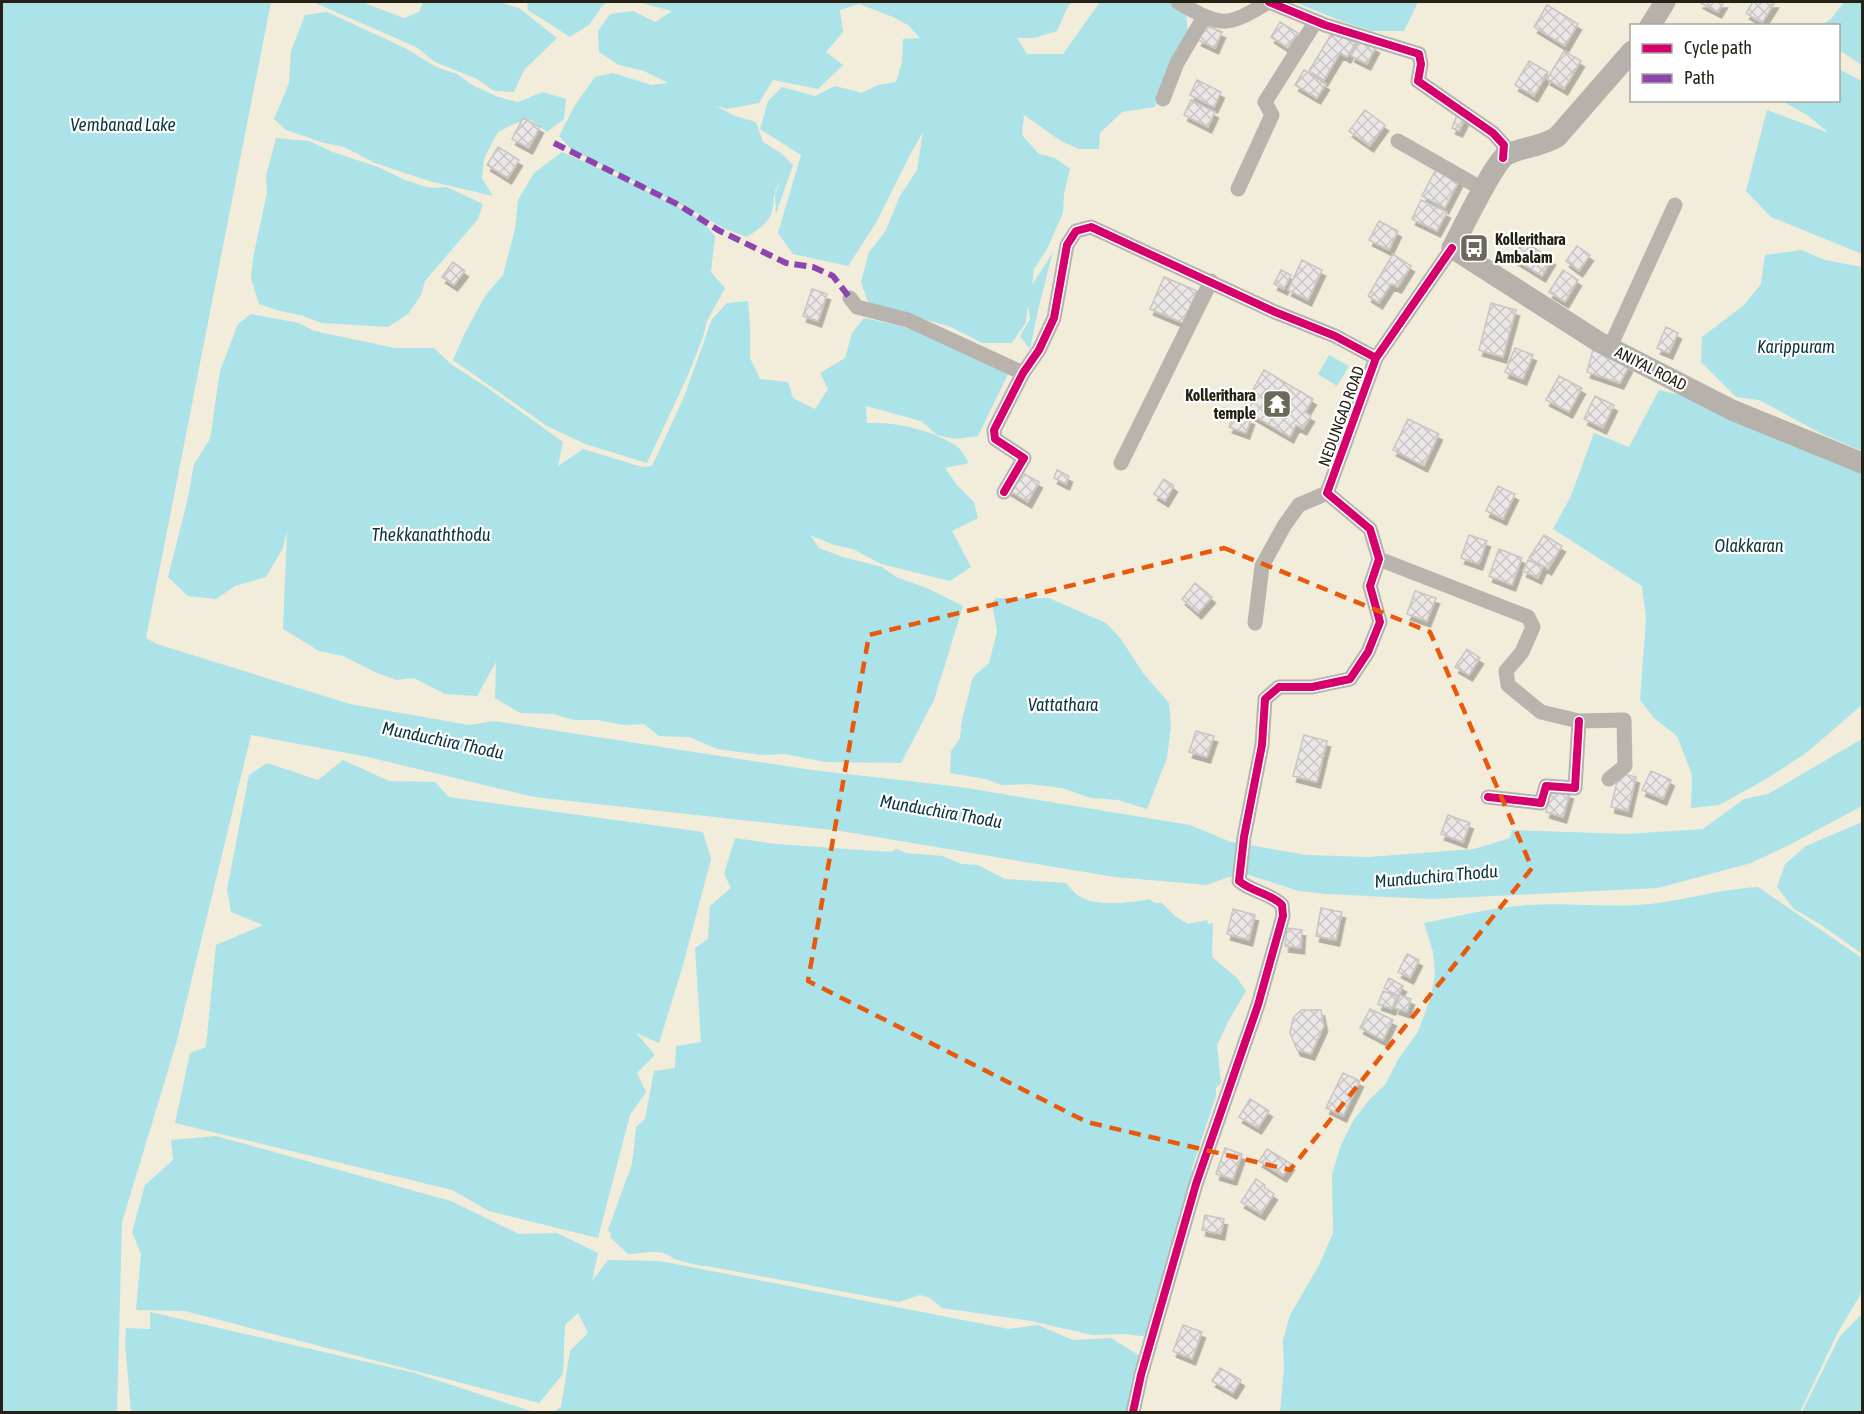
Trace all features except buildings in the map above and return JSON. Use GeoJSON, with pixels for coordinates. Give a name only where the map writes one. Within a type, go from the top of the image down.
{"type":"FeatureCollection","features":[{"type":"Feature","properties":{"kind":"main road"},"geometry":{"type":"LineString","coordinates":[[1651,24],[1665,2]]}},
{"type":"Feature","properties":{"kind":"main road"},"geometry":{"type":"LineString","coordinates":[[1503,158],[1518,150],[1545,144],[1557,137],[1630,53]]}},
{"type":"Feature","properties":{"kind":"main road","name":"NEDUNGAD ROAD"},"geometry":{"type":"LineString","coordinates":[[1452,248],[1503,158]]}},
{"type":"Feature","properties":{"kind":"main road","name":"ANIYAL ROAD"},"geometry":{"type":"LineString","coordinates":[[1452,248],[1610,347],[1732,410],[1863,463]]}},
{"type":"Feature","properties":{"kind":"street"},"geometry":{"type":"LineString","coordinates":[[1178,2],[1204,17],[1228,22],[1243,17],[1269,2],[1316,21],[1419,54],[1422,64],[1418,81],[1493,133],[1504,145],[1503,158]]}},
{"type":"Feature","properties":{"kind":"street"},"geometry":{"type":"LineString","coordinates":[[1163,99],[1177,63],[1204,17]]}},
{"type":"Feature","properties":{"kind":"street"},"geometry":{"type":"LineString","coordinates":[[1238,189],[1272,115],[1265,102],[1316,21]]}},
{"type":"Feature","properties":{"kind":"street"},"geometry":{"type":"LineString","coordinates":[[1398,141],[1484,190]]}},
{"type":"Feature","properties":{"kind":"street"},"geometry":{"type":"LineString","coordinates":[[1610,347],[1675,206]]}},
{"type":"Feature","properties":{"kind":"street"},"geometry":{"type":"LineString","coordinates":[[1004,492],[1024,458],[995,439],[994,430],[1023,373],[1039,350],[1054,318],[1067,245],[1076,231],[1091,227],[1275,312],[1335,336],[1376,358]]}},
{"type":"Feature","properties":{"kind":"street","name":"NEDUNGAD ROAD"},"geometry":{"type":"LineString","coordinates":[[1379,559],[1370,530],[1327,493],[1376,358],[1452,248]]}},
{"type":"Feature","properties":{"kind":"street"},"geometry":{"type":"LineString","coordinates":[[1121,463],[1211,281]]}},
{"type":"Feature","properties":{"kind":"street"},"geometry":{"type":"LineString","coordinates":[[850,298],[857,308],[917,323],[1023,373]]}},
{"type":"Feature","properties":{"kind":"street"},"geometry":{"type":"LineString","coordinates":[[1255,623],[1262,567],[1284,526],[1299,505],[1327,493]]}},
{"type":"Feature","properties":{"kind":"street"},"geometry":{"type":"LineString","coordinates":[[1133,1413],[1141,1374],[1196,1184],[1258,1005],[1283,916],[1282,905],[1274,897],[1245,886],[1239,881],[1244,837],[1262,745],[1265,699],[1279,687],[1312,687],[1350,679],[1368,652],[1380,622],[1370,586],[1379,559],[1528,617],[1533,627],[1522,652],[1506,670],[1508,685],[1541,712],[1579,721],[1624,720],[1625,766],[1609,779]]}},
{"type":"Feature","properties":{"kind":"street"},"geometry":{"type":"LineString","coordinates":[[1488,797],[1541,803],[1546,786],[1575,788],[1579,721]]}},
{"type":"Feature","properties":{"kind":"highlighted area"},"geometry":{"type":"Polygon","coordinates":[[[1224,548],[1430,632],[1532,868],[1290,1170],[1087,1122],[808,981],[869,635],[1224,548]]]}},
{"type":"Feature","properties":{"kind":"water","name":"Vembanad Lake"},"geometry":{"type":"Polygon","coordinates":[[[2,2],[271,2],[146,638],[157,644],[350,704],[469,725],[493,721],[812,770],[961,787],[1190,825],[1231,842],[1306,855],[1368,857],[1474,849],[1510,838],[1512,830],[1626,834],[1703,829],[1744,799],[1768,794],[1862,739],[1862,806],[1751,863],[1658,888],[1432,899],[1299,891],[1249,875],[1229,877],[1207,885],[1115,877],[841,831],[534,797],[368,757],[251,735],[176,1044],[122,1222],[117,1412],[2,1412],[2,2]]]}},
{"type":"Feature","properties":{"kind":"water"},"geometry":{"type":"Polygon","coordinates":[[[313,2],[362,2],[404,18],[419,12],[423,2],[499,2],[519,8],[557,38],[524,70],[514,92],[494,91],[477,79],[435,62],[416,47],[313,2]]]}},
{"type":"Feature","properties":{"kind":"water"},"geometry":{"type":"Polygon","coordinates":[[[527,2],[609,2],[603,5],[589,25],[570,37],[528,10],[527,2]]]}},
{"type":"Feature","properties":{"kind":"water","name":"Thekkanaththodu"},"geometry":{"type":"Polygon","coordinates":[[[638,2],[1073,2],[1068,6],[1057,31],[1034,38],[1017,38],[1027,54],[1063,54],[1100,2],[1168,2],[1186,12],[1188,35],[1164,82],[1155,107],[1122,112],[1100,133],[1099,149],[1079,149],[1061,141],[1024,115],[1022,135],[1039,154],[1055,158],[1070,169],[1064,194],[1063,213],[1047,249],[1034,269],[1032,285],[1053,252],[1030,349],[1020,336],[1030,319],[1028,304],[1026,322],[1012,343],[982,343],[951,327],[920,318],[1010,370],[978,436],[955,439],[937,435],[921,421],[866,406],[867,423],[901,425],[924,431],[945,439],[963,453],[969,463],[945,468],[956,484],[974,502],[978,518],[952,531],[971,567],[950,581],[881,564],[853,549],[834,545],[810,535],[819,548],[882,567],[896,577],[929,589],[963,606],[934,700],[901,763],[826,762],[784,754],[762,755],[717,749],[689,737],[659,736],[644,724],[623,725],[597,720],[574,720],[553,714],[520,713],[495,698],[496,662],[477,696],[445,694],[414,678],[397,680],[343,656],[319,651],[283,629],[287,530],[283,548],[266,577],[235,586],[216,599],[188,596],[168,577],[194,464],[210,439],[220,371],[238,324],[251,314],[299,323],[314,331],[395,348],[434,348],[452,365],[563,442],[558,466],[583,449],[642,467],[652,466],[684,397],[712,319],[727,303],[748,301],[750,358],[760,379],[788,382],[793,398],[815,409],[828,389],[820,373],[845,358],[852,333],[864,318],[913,330],[917,316],[869,305],[861,282],[869,252],[885,232],[900,196],[917,170],[923,132],[876,223],[848,266],[793,254],[778,233],[801,155],[760,129],[768,101],[782,87],[815,96],[835,86],[862,93],[878,85],[896,82],[902,62],[903,39],[920,38],[908,25],[859,4],[840,10],[843,32],[826,52],[843,65],[818,89],[773,80],[759,103],[727,109],[716,106],[735,116],[756,122],[763,142],[781,153],[793,165],[776,214],[775,194],[780,182],[775,192],[769,218],[747,237],[723,228],[572,150],[559,136],[575,105],[595,77],[613,73],[651,85],[668,83],[644,71],[619,65],[599,52],[598,31],[610,14],[633,11],[655,22],[672,11],[638,2]]]}},
{"type":"Feature","properties":{"kind":"water"},"geometry":{"type":"Polygon","coordinates":[[[1295,2],[1418,2],[1404,31],[1371,31],[1295,2]]]}},
{"type":"Feature","properties":{"kind":"water"},"geometry":{"type":"Polygon","coordinates":[[[1844,2],[1862,2],[1862,65],[1840,51],[1840,24],[1823,24],[1831,19],[1844,2]]]}},
{"type":"Feature","properties":{"kind":"water"},"geometry":{"type":"Polygon","coordinates":[[[327,12],[405,48],[436,67],[457,74],[472,85],[498,97],[518,102],[543,92],[566,99],[564,119],[547,132],[531,120],[516,123],[498,132],[484,158],[482,178],[493,196],[429,181],[375,163],[344,147],[286,130],[274,119],[289,83],[291,51],[305,15],[327,12]]]}},
{"type":"Feature","properties":{"kind":"water"},"geometry":{"type":"Polygon","coordinates":[[[1840,70],[1862,81],[1862,254],[1771,217],[1746,191],[1767,110],[1829,133],[1807,115],[1784,102],[1840,102],[1840,70]]]}},
{"type":"Feature","properties":{"kind":"water"},"geometry":{"type":"Polygon","coordinates":[[[276,138],[309,141],[333,152],[378,167],[405,180],[430,188],[447,187],[483,204],[478,219],[425,281],[421,295],[408,314],[388,327],[322,323],[259,304],[251,279],[253,258],[267,193],[266,176],[276,138]]]}},
{"type":"Feature","properties":{"kind":"water"},"geometry":{"type":"Polygon","coordinates":[[[562,152],[629,182],[699,218],[715,236],[711,272],[725,288],[707,321],[689,373],[647,463],[585,444],[547,426],[453,360],[485,296],[503,275],[515,229],[518,200],[534,173],[562,152]]]}},
{"type":"Feature","properties":{"kind":"water","name":"Karippuram"},"geometry":{"type":"Polygon","coordinates":[[[1801,250],[1825,260],[1862,267],[1862,451],[1824,435],[1759,400],[1736,397],[1701,362],[1702,337],[1744,305],[1761,284],[1765,255],[1801,250]]]}},
{"type":"Feature","properties":{"kind":"water"},"geometry":{"type":"Polygon","coordinates":[[[1329,355],[1349,366],[1337,386],[1318,374],[1329,355]]]}},
{"type":"Feature","properties":{"kind":"water","name":"Olakkaran"},"geometry":{"type":"Polygon","coordinates":[[[1659,390],[1705,401],[1862,470],[1862,705],[1806,753],[1768,778],[1719,805],[1691,808],[1692,775],[1677,736],[1654,718],[1640,700],[1646,619],[1642,586],[1553,529],[1571,496],[1594,433],[1629,447],[1659,390]]]}},
{"type":"Feature","properties":{"kind":"water","name":"Vattathara"},"geometry":{"type":"Polygon","coordinates":[[[996,598],[1049,598],[1106,623],[1121,639],[1143,673],[1169,703],[1171,727],[1167,758],[1147,809],[1118,800],[1091,798],[1062,788],[1028,784],[1002,785],[985,779],[950,773],[951,751],[960,738],[973,677],[989,663],[997,631],[992,603],[996,598]]]}},
{"type":"Feature","properties":{"kind":"water"},"geometry":{"type":"Polygon","coordinates":[[[343,760],[389,781],[435,782],[449,797],[703,832],[711,859],[683,965],[659,1043],[636,1033],[655,1055],[637,1073],[646,1092],[630,1115],[598,1238],[489,1211],[452,1190],[175,1123],[190,1053],[206,1047],[216,945],[263,925],[231,912],[227,890],[249,775],[267,763],[318,780],[343,760]]]}},
{"type":"Feature","properties":{"kind":"water"},"geometry":{"type":"Polygon","coordinates":[[[1862,822],[1862,954],[1823,926],[1794,909],[1777,887],[1785,864],[1806,846],[1862,822]]]}},
{"type":"Feature","properties":{"kind":"water"},"geometry":{"type":"Polygon","coordinates":[[[735,838],[776,844],[891,852],[896,849],[906,853],[942,856],[962,864],[978,865],[1005,879],[1066,883],[1079,896],[1094,902],[1123,903],[1149,899],[1155,903],[1162,903],[1175,916],[1188,924],[1207,920],[1208,924],[1213,923],[1212,957],[1237,978],[1246,991],[1217,1045],[1221,1083],[1216,1088],[1216,1096],[1192,1168],[1193,1185],[1149,1337],[1125,1334],[1092,1335],[1031,1321],[942,1308],[930,1298],[920,1295],[899,1302],[701,1266],[658,1252],[628,1254],[610,1237],[611,1233],[608,1230],[632,1164],[636,1127],[645,1119],[654,1071],[675,1068],[676,1046],[701,1042],[695,948],[708,939],[710,906],[731,888],[724,874],[735,838]]]}},
{"type":"Feature","properties":{"kind":"water"},"geometry":{"type":"Polygon","coordinates":[[[1758,887],[1862,958],[1862,1292],[1838,1332],[1800,1412],[1280,1412],[1284,1369],[1283,1340],[1290,1315],[1318,1267],[1333,1233],[1332,1174],[1341,1145],[1353,1121],[1368,1101],[1385,1085],[1399,1058],[1418,1032],[1430,999],[1435,975],[1433,952],[1424,923],[1516,906],[1642,905],[1758,887]]]}},
{"type":"Feature","properties":{"kind":"water"},"geometry":{"type":"Polygon","coordinates":[[[216,1136],[451,1201],[519,1234],[557,1233],[598,1253],[592,1281],[608,1260],[660,1261],[1009,1329],[1038,1325],[1073,1340],[1111,1338],[1140,1356],[1131,1412],[553,1412],[561,1407],[570,1351],[588,1333],[578,1313],[565,1325],[563,1374],[539,1403],[185,1311],[136,1310],[141,1254],[132,1232],[145,1185],[173,1160],[171,1140],[216,1136]]]}},
{"type":"Feature","properties":{"kind":"water"},"geometry":{"type":"Polygon","coordinates":[[[150,1312],[415,1373],[534,1412],[131,1412],[125,1344],[126,1328],[150,1329],[150,1312]]]}},
{"type":"Feature","properties":{"kind":"water"},"geometry":{"type":"Polygon","coordinates":[[[1862,1316],[1862,1412],[1802,1412],[1840,1336],[1862,1316]]]}},
{"type":"Feature","properties":{"kind":"marked path"},"geometry":{"type":"LineString","coordinates":[[554,143],[679,205],[718,230],[786,263],[813,267],[833,276],[850,298]]}},
{"type":"Feature","properties":{"kind":"cycle path"},"geometry":{"type":"LineString","coordinates":[[1269,2],[1325,25],[1419,54],[1421,64],[1418,81],[1493,133],[1504,145],[1503,158]]}},
{"type":"Feature","properties":{"kind":"cycle path"},"geometry":{"type":"LineString","coordinates":[[1004,492],[1024,458],[995,439],[994,430],[1023,373],[1039,350],[1054,318],[1067,245],[1076,231],[1091,227],[1275,312],[1335,336],[1376,358]]}},
{"type":"Feature","properties":{"kind":"cycle path"},"geometry":{"type":"LineString","coordinates":[[1133,1412],[1141,1375],[1196,1184],[1258,1005],[1283,916],[1282,905],[1277,901],[1239,881],[1244,837],[1262,745],[1265,699],[1279,687],[1312,687],[1350,679],[1368,652],[1380,622],[1370,586],[1379,559],[1370,529],[1327,493],[1376,358],[1452,248]]}},
{"type":"Feature","properties":{"kind":"cycle path"},"geometry":{"type":"LineString","coordinates":[[1488,797],[1541,803],[1546,786],[1575,788],[1579,721]]}},
{"type":"Feature","properties":{"kind":"place","name":"Kollerithara Ambalam"},"geometry":{"type":"Point","coordinates":[1474,248]}},
{"type":"Feature","properties":{"kind":"place","name":"Kollerithara temple"},"geometry":{"type":"Point","coordinates":[1277,404]}},
{"type":"Feature","properties":{"kind":"water label","name":"Munduchira Thodu"},"geometry":{"type":"Point","coordinates":[443,740]}},
{"type":"Feature","properties":{"kind":"water label","name":"Munduchira Thodu"},"geometry":{"type":"Point","coordinates":[941,811]}},
{"type":"Feature","properties":{"kind":"water label","name":"Munduchira Thodu"},"geometry":{"type":"Point","coordinates":[1436,876]}}]}
